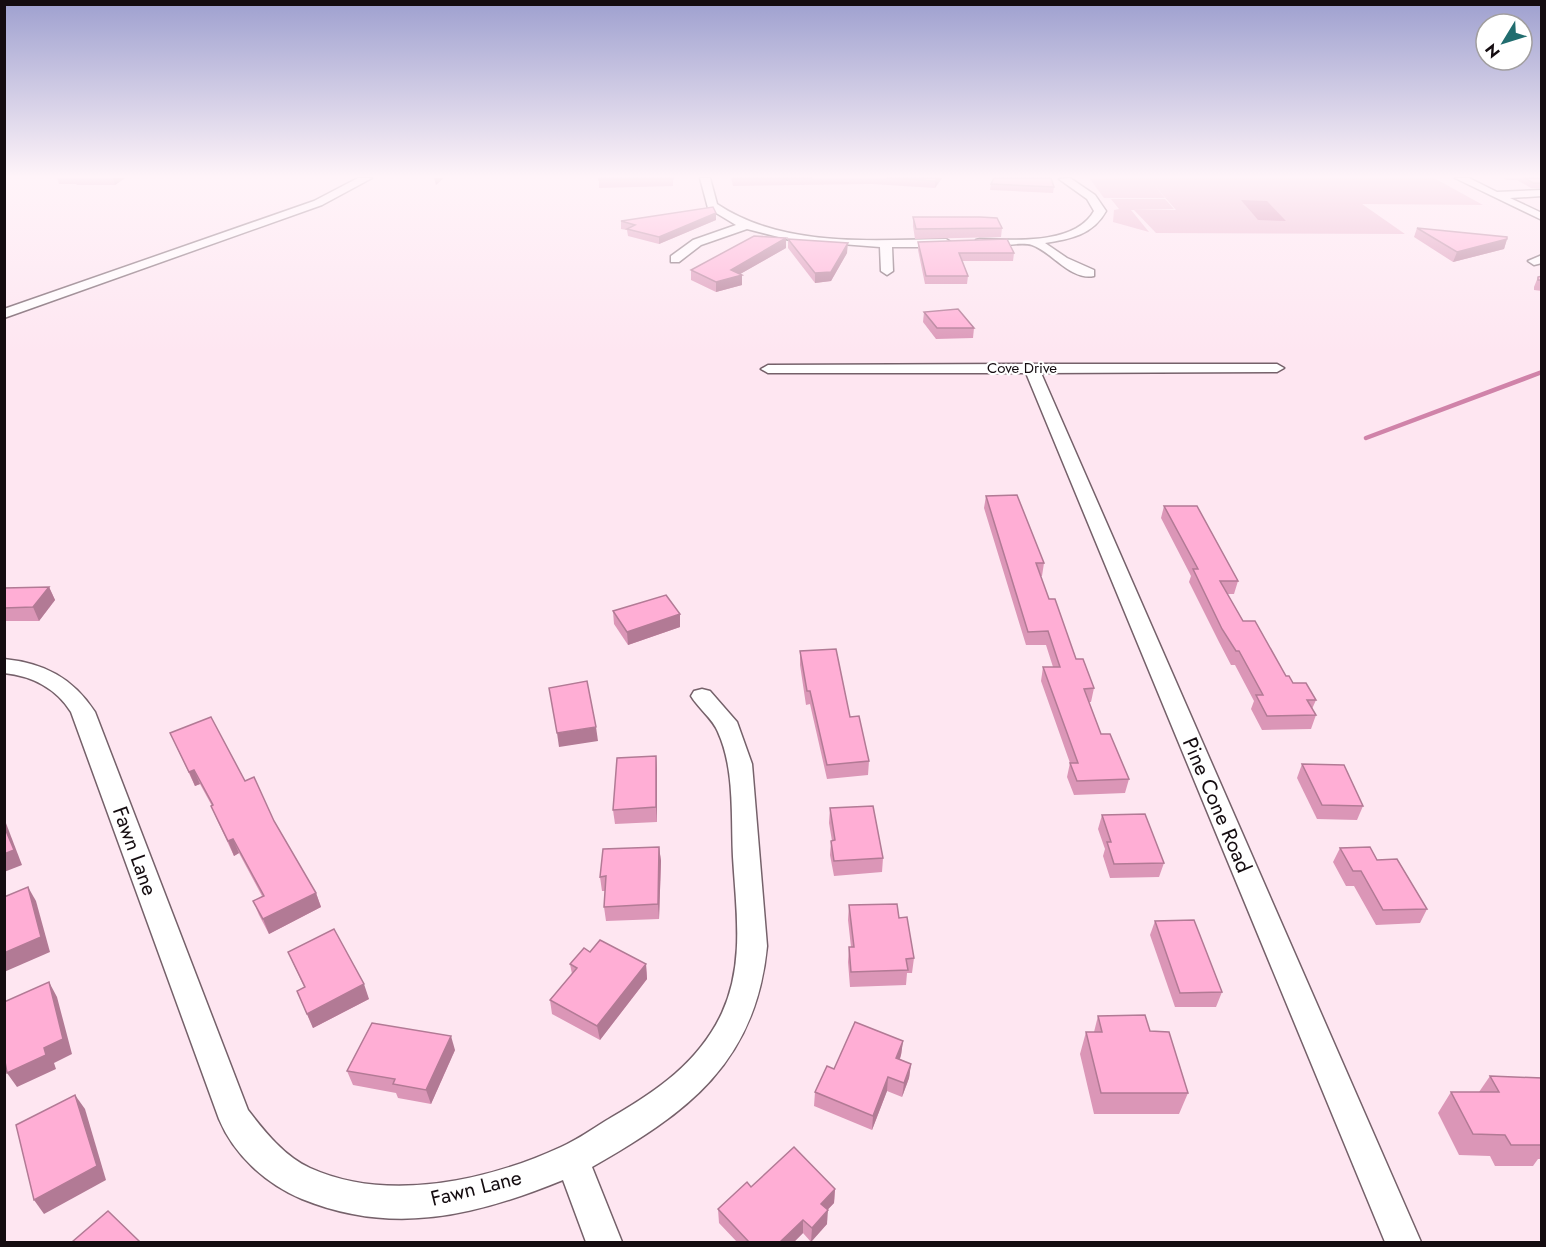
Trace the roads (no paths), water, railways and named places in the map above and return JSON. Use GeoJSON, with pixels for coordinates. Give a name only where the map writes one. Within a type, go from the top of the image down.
{"type":"FeatureCollection","features":[{"type":"Feature","properties":{"kind":"street"},"geometry":{"type":"LineString","coordinates":[[4,314],[224,236]]}},
{"type":"Feature","properties":{"kind":"street"},"geometry":{"type":"LineString","coordinates":[[675,259],[682,251],[717,236]]}},
{"type":"Feature","properties":{"kind":"street"},"geometry":{"type":"LineString","coordinates":[[797,236],[885,243],[1035,242],[1058,236]]}},
{"type":"Feature","properties":{"kind":"street"},"geometry":{"type":"LineString","coordinates":[[1035,242],[1063,261],[1090,273]]}},
{"type":"Feature","properties":{"kind":"street"},"geometry":{"type":"LineString","coordinates":[[885,243],[887,271]]}},
{"type":"Feature","properties":{"kind":"street","name":"Pine Cone Road"},"geometry":{"type":"LineString","coordinates":[[1031,368],[1403,1242]]}},
{"type":"Feature","properties":{"kind":"street","name":"Cove Drive"},"geometry":{"type":"LineString","coordinates":[[768,369],[1277,368]]}},
{"type":"Feature","properties":{"kind":"street","name":"Fawn Lane"},"geometry":{"type":"LineString","coordinates":[[4,666],[36,672],[60,683],[76,699],[83,712],[235,1119],[261,1154],[298,1180],[345,1197],[379,1202],[435,1200],[504,1184],[572,1159],[669,1100],[693,1080],[721,1045],[742,1005],[752,967],[753,946],[740,764],[729,728],[702,696]]}},
{"type":"Feature","properties":{"kind":"street"},"geometry":{"type":"LineString","coordinates":[[572,1159],[604,1242]]}},
{"type":"Feature","properties":{"kind":"waterway"},"geometry":{"type":"LineString","coordinates":[[1366,438],[1542,372]]}}]}
